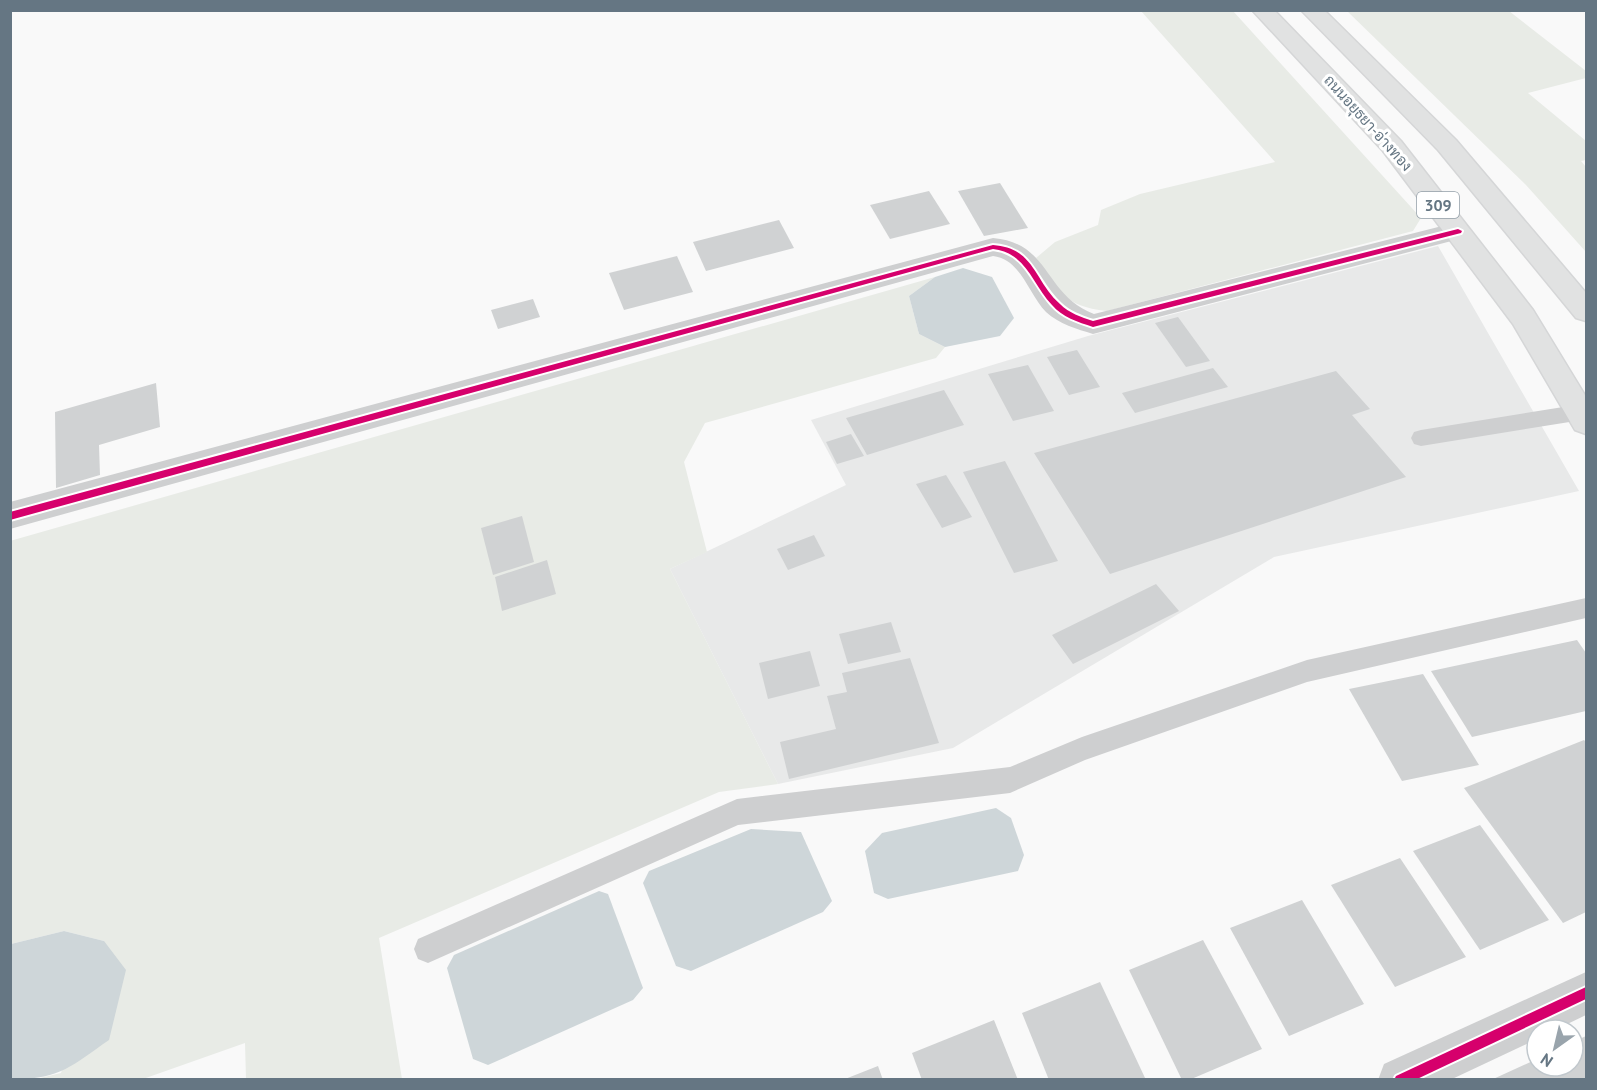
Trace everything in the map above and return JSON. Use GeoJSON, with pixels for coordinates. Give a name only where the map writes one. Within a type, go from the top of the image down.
{"type":"FeatureCollection","features":[{"type":"Feature","properties":{"kind":"main road","name":"ถนนอยุธยา-อ่างทอง"},"geometry":{"type":"LineString","coordinates":[[1262,10],[1392,146],[1523,317],[1584,417]]}},
{"type":"Feature","properties":{"kind":"main road","name":"309"},"geometry":{"type":"LineString","coordinates":[[1311,10],[1447,144],[1587,311]]}},
{"type":"Feature","properties":{"kind":"street"},"geometry":{"type":"LineString","coordinates":[[10,516],[993,247],[1005,246],[1017,252],[1056,305],[1071,317],[1093,324],[1458,231]]}},
{"type":"Feature","properties":{"kind":"street"},"geometry":{"type":"LineString","coordinates":[[1400,1080],[1587,993]]}},
{"type":"Feature","properties":{"kind":"lane"},"geometry":{"type":"LineString","coordinates":[[1421,438],[1584,417]]}},
{"type":"Feature","properties":{"kind":"lane"},"geometry":{"type":"LineString","coordinates":[[428,949],[737,812],[1011,780],[1082,749],[1307,670],[1587,608]]}},
{"type":"Feature","properties":{"kind":"shaded area"},"geometry":{"type":"Polygon","coordinates":[[[1141,11],[1233,11],[1421,218],[1413,231],[1107,311],[1092,309],[1071,301],[1058,288],[1036,258],[1055,242],[1098,225],[1101,210],[1140,194],[1275,162],[1141,11]]]}},
{"type":"Feature","properties":{"kind":"shaded area"},"geometry":{"type":"Polygon","coordinates":[[[1347,11],[1509,11],[1586,71],[1586,78],[1528,93],[1586,141],[1586,160],[1581,161],[1586,167],[1586,252],[1526,185],[1347,11]]]}},
{"type":"Feature","properties":{"kind":"shaded area"},"geometry":{"type":"Polygon","coordinates":[[[1438,246],[1579,491],[1274,557],[953,748],[778,784],[670,569],[846,485],[811,420],[1088,336],[1438,246]]]}},
{"type":"Feature","properties":{"kind":"shaded area"},"geometry":{"type":"Polygon","coordinates":[[[963,268],[992,277],[1014,318],[1000,336],[945,347],[919,334],[909,296],[935,277],[963,268]]]}},
{"type":"Feature","properties":{"kind":"shaded area"},"geometry":{"type":"Polygon","coordinates":[[[935,277],[909,296],[919,334],[945,347],[936,358],[705,423],[684,462],[707,552],[670,569],[778,784],[719,792],[379,938],[402,1079],[246,1079],[245,1043],[143,1079],[36,1079],[61,1073],[104,941],[64,931],[11,944],[10,541],[935,277]]]}},
{"type":"Feature","properties":{"kind":"shaded area"},"geometry":{"type":"Polygon","coordinates":[[[996,808],[1011,818],[1024,855],[1018,871],[888,899],[874,893],[865,851],[882,833],[996,808]]]}},
{"type":"Feature","properties":{"kind":"shaded area"},"geometry":{"type":"Polygon","coordinates":[[[751,829],[801,832],[832,901],[823,912],[691,971],[676,966],[643,883],[649,871],[751,829]]]}},
{"type":"Feature","properties":{"kind":"shaded area"},"geometry":{"type":"Polygon","coordinates":[[[599,891],[608,894],[643,988],[633,1000],[488,1065],[473,1059],[447,968],[454,955],[599,891]]]}},
{"type":"Feature","properties":{"kind":"shaded area"},"geometry":{"type":"Polygon","coordinates":[[[64,931],[104,941],[126,970],[109,1040],[74,1064],[54,1074],[28,1079],[11,1079],[11,944],[64,931]]]}},
{"type":"Feature","properties":{"kind":"building"},"geometry":{"type":"Polygon","coordinates":[[[1000,183],[1028,228],[984,236],[958,191],[1000,183]]]}},
{"type":"Feature","properties":{"kind":"building"},"geometry":{"type":"Polygon","coordinates":[[[929,191],[950,224],[890,239],[870,205],[929,191]]]}},
{"type":"Feature","properties":{"kind":"building"},"geometry":{"type":"Polygon","coordinates":[[[779,220],[794,248],[706,271],[693,242],[779,220]]]}},
{"type":"Feature","properties":{"kind":"building"},"geometry":{"type":"Polygon","coordinates":[[[677,256],[693,292],[624,310],[609,273],[677,256]]]}},
{"type":"Feature","properties":{"kind":"building"},"geometry":{"type":"Polygon","coordinates":[[[533,299],[540,317],[498,329],[491,310],[533,299]]]}},
{"type":"Feature","properties":{"kind":"building"},"geometry":{"type":"Polygon","coordinates":[[[1178,317],[1210,361],[1186,367],[1155,323],[1178,317]]]}},
{"type":"Feature","properties":{"kind":"building"},"geometry":{"type":"Polygon","coordinates":[[[1077,350],[1100,387],[1069,395],[1047,357],[1077,350]]]}},
{"type":"Feature","properties":{"kind":"building"},"geometry":{"type":"Polygon","coordinates":[[[1028,365],[1054,411],[1013,421],[988,374],[1028,365]]]}},
{"type":"Feature","properties":{"kind":"building"},"geometry":{"type":"Polygon","coordinates":[[[1213,368],[1228,387],[1135,413],[1122,393],[1213,368]]]}},
{"type":"Feature","properties":{"kind":"building"},"geometry":{"type":"Polygon","coordinates":[[[1336,371],[1370,409],[1352,415],[1406,477],[1110,574],[1034,453],[1336,371]]]}},
{"type":"Feature","properties":{"kind":"building"},"geometry":{"type":"Polygon","coordinates":[[[156,383],[160,427],[99,445],[100,475],[56,488],[55,412],[156,383]]]}},
{"type":"Feature","properties":{"kind":"building"},"geometry":{"type":"Polygon","coordinates":[[[944,390],[964,425],[867,455],[846,418],[944,390]]]}},
{"type":"Feature","properties":{"kind":"building"},"geometry":{"type":"Polygon","coordinates":[[[851,434],[864,456],[837,464],[826,442],[851,434]]]}},
{"type":"Feature","properties":{"kind":"building"},"geometry":{"type":"Polygon","coordinates":[[[1005,461],[1058,561],[1014,573],[963,472],[1005,461]]]}},
{"type":"Feature","properties":{"kind":"building"},"geometry":{"type":"Polygon","coordinates":[[[946,475],[972,517],[942,528],[916,484],[946,475]]]}},
{"type":"Feature","properties":{"kind":"building"},"geometry":{"type":"Polygon","coordinates":[[[522,516],[534,562],[493,575],[481,528],[522,516]]]}},
{"type":"Feature","properties":{"kind":"building"},"geometry":{"type":"Polygon","coordinates":[[[814,535],[825,556],[788,570],[777,549],[814,535]]]}},
{"type":"Feature","properties":{"kind":"building"},"geometry":{"type":"Polygon","coordinates":[[[547,560],[556,594],[502,611],[495,577],[547,560]]]}},
{"type":"Feature","properties":{"kind":"building"},"geometry":{"type":"Polygon","coordinates":[[[1156,584],[1179,611],[1073,664],[1052,635],[1156,584]]]}},
{"type":"Feature","properties":{"kind":"building"},"geometry":{"type":"Polygon","coordinates":[[[891,622],[901,652],[848,664],[839,634],[891,622]]]}},
{"type":"Feature","properties":{"kind":"building"},"geometry":{"type":"Polygon","coordinates":[[[1577,640],[1586,653],[1586,711],[1472,737],[1431,671],[1577,640]]]}},
{"type":"Feature","properties":{"kind":"building"},"geometry":{"type":"Polygon","coordinates":[[[810,651],[820,686],[768,699],[759,663],[810,651]]]}},
{"type":"Feature","properties":{"kind":"building"},"geometry":{"type":"Polygon","coordinates":[[[910,658],[939,743],[789,779],[780,742],[836,729],[827,696],[847,692],[842,673],[910,658]]]}},
{"type":"Feature","properties":{"kind":"building"},"geometry":{"type":"Polygon","coordinates":[[[1423,674],[1479,765],[1402,781],[1349,689],[1423,674]]]}},
{"type":"Feature","properties":{"kind":"building"},"geometry":{"type":"Polygon","coordinates":[[[1584,740],[1586,742],[1586,912],[1563,923],[1464,788],[1584,740]]]}},
{"type":"Feature","properties":{"kind":"building"},"geometry":{"type":"Polygon","coordinates":[[[1480,825],[1549,920],[1480,950],[1413,851],[1480,825]]]}},
{"type":"Feature","properties":{"kind":"building"},"geometry":{"type":"Polygon","coordinates":[[[1400,858],[1466,957],[1395,987],[1331,885],[1400,858]]]}},
{"type":"Feature","properties":{"kind":"building"},"geometry":{"type":"Polygon","coordinates":[[[1302,900],[1364,1004],[1289,1036],[1230,928],[1302,900]]]}},
{"type":"Feature","properties":{"kind":"building"},"geometry":{"type":"Polygon","coordinates":[[[1203,940],[1262,1049],[1189,1080],[1182,1080],[1129,970],[1203,940]]]}},
{"type":"Feature","properties":{"kind":"building"},"geometry":{"type":"Polygon","coordinates":[[[1100,982],[1146,1080],[1049,1080],[1022,1013],[1100,982]]]}},
{"type":"Feature","properties":{"kind":"building"},"geometry":{"type":"Polygon","coordinates":[[[994,1020],[1018,1080],[922,1080],[912,1053],[994,1020]]]}},
{"type":"Feature","properties":{"kind":"building"},"geometry":{"type":"Polygon","coordinates":[[[1585,1036],[1586,1080],[1491,1080],[1525,1064],[1525,1078],[1585,1078],[1585,1036]]]}},
{"type":"Feature","properties":{"kind":"building"},"geometry":{"type":"Polygon","coordinates":[[[878,1066],[883,1080],[845,1080],[845,1079],[878,1066]]]}},
{"type":"Feature","properties":{"kind":"cycle path"},"geometry":{"type":"LineString","coordinates":[[10,516],[993,247],[1014,252],[1029,267],[1059,308],[1093,324],[1458,231]]}},
{"type":"Feature","properties":{"kind":"cycle path"},"geometry":{"type":"LineString","coordinates":[[1400,1080],[1586,993]]}}]}
